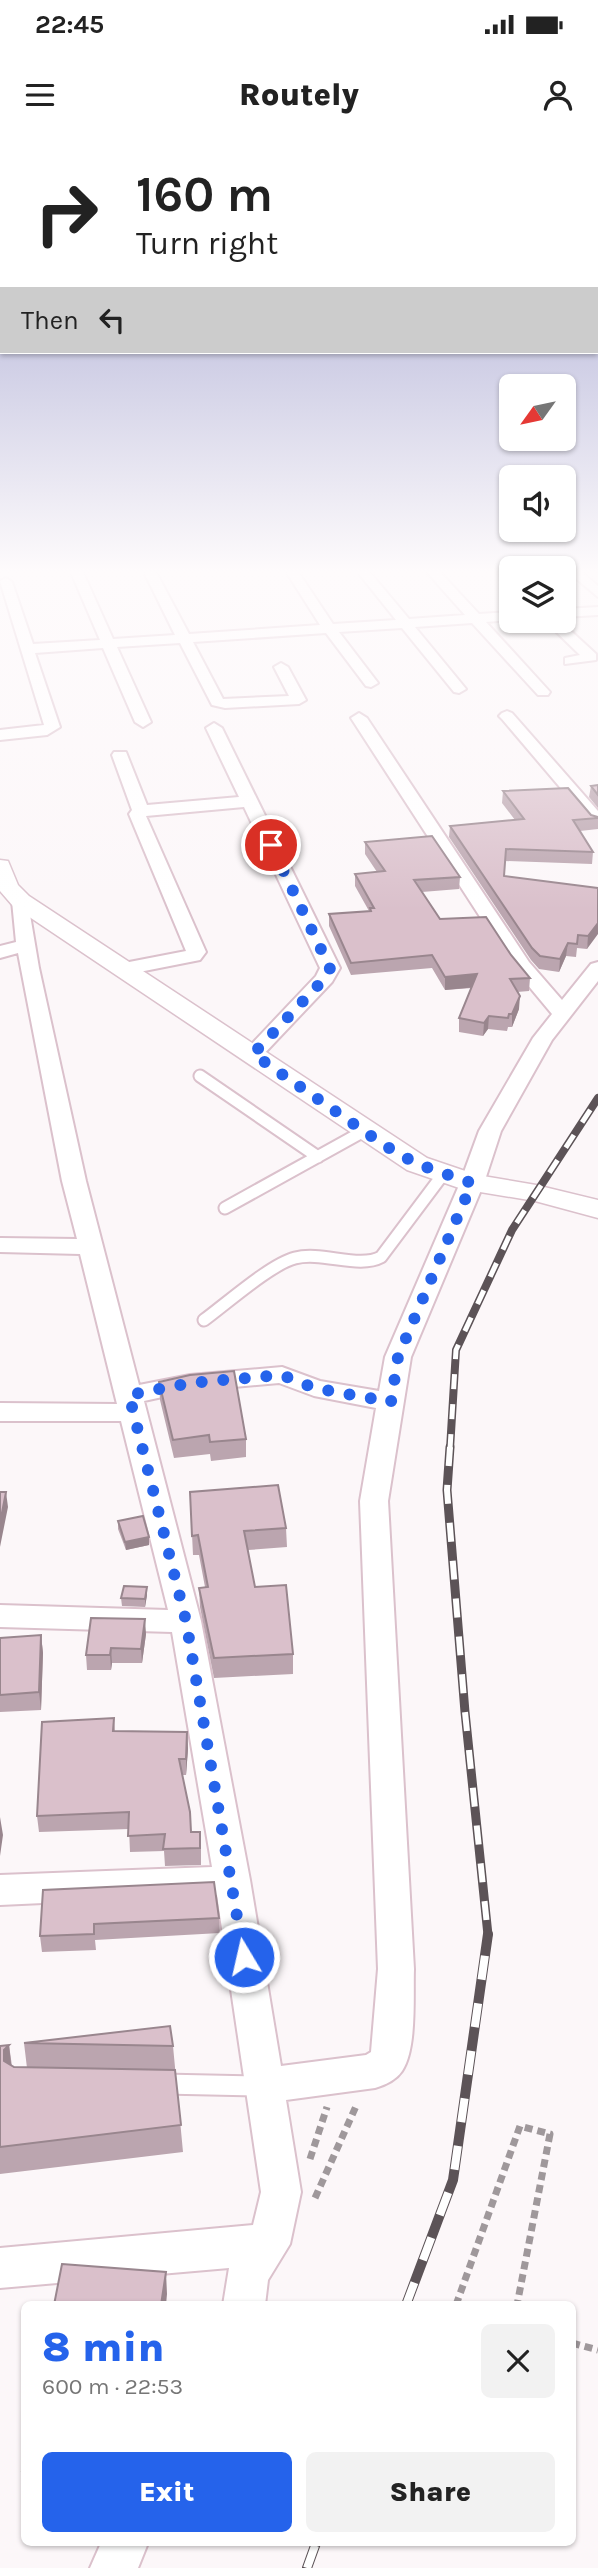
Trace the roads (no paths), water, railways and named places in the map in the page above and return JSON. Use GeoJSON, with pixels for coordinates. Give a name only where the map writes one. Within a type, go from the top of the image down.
{"type":"FeatureCollection","features":[{"type":"Feature","properties":{"kind":"street"},"geometry":{"type":"LineString","coordinates":[[0,735],[51,729],[37,683]]}},
{"type":"Feature","properties":{"kind":"street"},"geometry":{"type":"LineString","coordinates":[[126,683],[143,722]]}},
{"type":"Feature","properties":{"kind":"street"},"geometry":{"type":"LineString","coordinates":[[209,683],[220,703],[299,700],[290,683]]}},
{"type":"Feature","properties":{"kind":"street"},"geometry":{"type":"LineString","coordinates":[[454,683],[459,689]]}},
{"type":"Feature","properties":{"kind":"street"},"geometry":{"type":"LineString","coordinates":[[535,683],[543,692]]}},
{"type":"Feature","properties":{"kind":"street"},"geometry":{"type":"LineString","coordinates":[[507,716],[598,821]]}},
{"type":"Feature","properties":{"kind":"street"},"geometry":{"type":"LineString","coordinates":[[359,718],[522,967],[562,1013]]}},
{"type":"Feature","properties":{"kind":"street"},"geometry":{"type":"LineString","coordinates":[[214,728],[330,968],[325,978],[253,1054]]}},
{"type":"Feature","properties":{"kind":"street"},"geometry":{"type":"LineString","coordinates":[[120,755],[141,811]]}},
{"type":"Feature","properties":{"kind":"street"},"geometry":{"type":"LineString","coordinates":[[124,969],[183,959],[196,952],[137,814],[141,811],[250,801]]}},
{"type":"Feature","properties":{"kind":"street"},"geometry":{"type":"LineString","coordinates":[[0,866],[8,887],[21,901],[417,1164],[458,1178],[536,1193],[598,1209]]}},
{"type":"Feature","properties":{"kind":"street"},"geometry":{"type":"LineString","coordinates":[[21,901],[13,948],[186,1621],[232,1880],[281,2192],[269,2244],[248,2273],[244,2301]]}},
{"type":"Feature","properties":{"kind":"street"},"geometry":{"type":"LineString","coordinates":[[263,2086],[375,2071],[388,2061],[392,2042],[396,1969],[374,1501],[398,1357],[458,1178],[490,1132],[542,1038],[598,968]]}},
{"type":"Feature","properties":{"kind":"street"},"geometry":{"type":"LineString","coordinates":[[0,1245],[91,1247]]}},
{"type":"Feature","properties":{"kind":"street"},"geometry":{"type":"LineString","coordinates":[[0,1412],[131,1404],[190,1383],[282,1375],[314,1388],[391,1402]]}},
{"type":"Feature","properties":{"kind":"street"},"geometry":{"type":"LineString","coordinates":[[0,1616],[186,1621]]}},
{"type":"Feature","properties":{"kind":"street"},"geometry":{"type":"LineString","coordinates":[[0,1890],[232,1880]]}},
{"type":"Feature","properties":{"kind":"street"},"geometry":{"type":"LineString","coordinates":[[0,2268],[269,2244]]}},
{"type":"Feature","properties":{"kind":"street"},"geometry":{"type":"LineString","coordinates":[[114,2568],[124,2546]]}},
{"type":"Feature","properties":{"kind":"lane"},"geometry":{"type":"LineString","coordinates":[[200,1076],[318,1157]]}},
{"type":"Feature","properties":{"kind":"lane"},"geometry":{"type":"LineString","coordinates":[[225,1208],[364,1131]]}},
{"type":"Feature","properties":{"kind":"lane"},"geometry":{"type":"LineString","coordinates":[[204,1320],[285,1261],[295,1257],[309,1255],[372,1262],[381,1257],[458,1178]]}},
{"type":"Feature","properties":{"kind":"lane"},"geometry":{"type":"LineString","coordinates":[[141,2084],[263,2086]]}},
{"type":"Feature","properties":{"kind":"railway"},"geometry":{"type":"LineString","coordinates":[[450,1449],[456,1350],[512,1230],[598,1098]]}},
{"type":"Feature","properties":{"kind":"railway"},"geometry":{"type":"LineString","coordinates":[[450,1447],[447,1490],[465,1712],[488,1934]]}},
{"type":"Feature","properties":{"kind":"railway"},"geometry":{"type":"LineString","coordinates":[[408,2301],[453,2180],[488,1934]]}},
{"type":"Feature","properties":{"kind":"railway"},"geometry":{"type":"LineString","coordinates":[[307,2568],[315,2546]]}}]}
